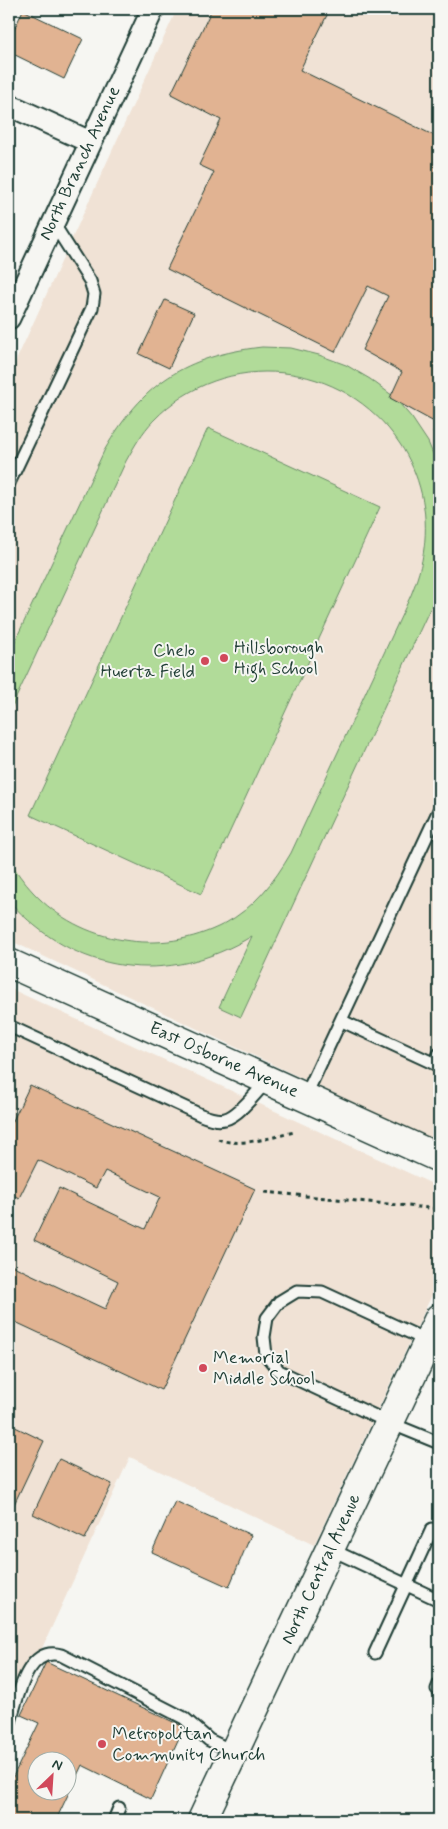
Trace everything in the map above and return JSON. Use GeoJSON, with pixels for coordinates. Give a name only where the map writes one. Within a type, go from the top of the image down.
{"type":"FeatureCollection","features":[{"type":"Feature","properties":{"kind":"street","name":"North Branch Avenue"},"geometry":{"type":"LineString","coordinates":[[9,318],[152,9]]}},
{"type":"Feature","properties":{"kind":"street"},"geometry":{"type":"LineString","coordinates":[[9,104],[90,142]]}},
{"type":"Feature","properties":{"kind":"street","name":"East Osborne Avenue"},"geometry":{"type":"LineString","coordinates":[[9,963],[439,1158]]}},
{"type":"Feature","properties":{"kind":"street","name":"North Central Avenue"},"geometry":{"type":"LineString","coordinates":[[202,1820],[434,1329]]}},
{"type":"Feature","properties":{"kind":"lane"},"geometry":{"type":"LineString","coordinates":[[9,483],[92,308],[94,294],[90,281],[53,223]]}},
{"type":"Feature","properties":{"kind":"lane"},"geometry":{"type":"LineString","coordinates":[[305,1097],[439,810]]}},
{"type":"Feature","properties":{"kind":"lane"},"geometry":{"type":"LineString","coordinates":[[342,1021],[435,1064],[439,1054]]}},
{"type":"Feature","properties":{"kind":"lane"},"geometry":{"type":"LineString","coordinates":[[9,1026],[215,1120],[227,1119],[235,1114],[268,1080]]}},
{"type":"Feature","properties":{"kind":"lane"},"geometry":{"type":"LineString","coordinates":[[434,1329],[322,1292],[297,1291],[279,1302],[266,1318],[264,1337],[266,1355],[279,1371],[390,1423],[439,1443]]}},
{"type":"Feature","properties":{"kind":"lane"},"geometry":{"type":"LineString","coordinates":[[375,1653],[432,1529]]}},
{"type":"Feature","properties":{"kind":"lane"},"geometry":{"type":"LineString","coordinates":[[330,1549],[439,1600]]}},
{"type":"Feature","properties":{"kind":"lane"},"geometry":{"type":"LineString","coordinates":[[9,1725],[27,1673],[37,1658],[52,1652],[61,1654],[184,1718],[209,1740],[234,1752]]}},
{"type":"Feature","properties":{"kind":"lane"},"geometry":{"type":"LineString","coordinates":[[114,1820],[119,1808]]}},
{"type":"Feature","properties":{"kind":"path"},"geometry":{"type":"LineString","coordinates":[[265,1192],[439,1209]]}},
{"type":"Feature","properties":{"kind":"shaded area","name":"Hillsborough High School"},"geometry":{"type":"Polygon","coordinates":[[[177,9],[439,9],[439,1143],[9,940],[9,376],[177,9]]]}},
{"type":"Feature","properties":{"kind":"shaded area","name":"Memorial Middle School"},"geometry":{"type":"Polygon","coordinates":[[[9,988],[439,1187],[439,1280],[314,1545],[130,1457],[9,1720],[9,988]]]}},
{"type":"Feature","properties":{"kind":"green space"},"geometry":{"type":"Polygon","coordinates":[[[262,347],[291,348],[319,355],[346,365],[370,379],[393,396],[412,418],[428,442],[439,468],[439,589],[241,1017],[219,1007],[252,936],[220,952],[187,962],[155,967],[123,965],[92,958],[63,945],[35,926],[9,901],[9,858],[26,884],[52,910],[74,924],[98,934],[123,940],[149,942],[174,940],[200,934],[235,918],[254,902],[278,874],[291,853],[411,595],[419,572],[425,534],[424,507],[418,481],[400,444],[376,416],[348,394],[316,380],[282,373],[248,373],[214,381],[182,397],[154,420],[138,440],[126,461],[9,713],[9,654],[104,451],[134,407],[169,377],[188,366],[210,357],[262,347]]]}},
{"type":"Feature","properties":{"kind":"green space","name":"Chelo Huerta Field"},"geometry":{"type":"Polygon","coordinates":[[[208,428],[380,507],[201,894],[30,815],[208,428]]]}},
{"type":"Feature","properties":{"kind":"building"},"geometry":{"type":"Polygon","coordinates":[[[212,9],[330,9],[300,70],[439,138],[439,436],[433,433],[436,423],[390,398],[402,372],[362,350],[388,296],[368,286],[335,352],[167,269],[214,172],[199,165],[221,120],[171,94],[212,9]]]}},
{"type":"Feature","properties":{"kind":"building"},"geometry":{"type":"Polygon","coordinates":[[[23,10],[83,39],[64,79],[9,52],[9,41],[23,10]]]}},
{"type":"Feature","properties":{"kind":"building"},"geometry":{"type":"Polygon","coordinates":[[[165,300],[194,313],[169,368],[139,354],[165,300]]]}},
{"type":"Feature","properties":{"kind":"building"},"geometry":{"type":"Polygon","coordinates":[[[30,1085],[255,1189],[161,1390],[9,1319],[9,1264],[105,1309],[118,1281],[34,1240],[59,1188],[145,1229],[160,1197],[105,1171],[96,1188],[38,1160],[19,1198],[9,1193],[9,1129],[30,1085]]]}},
{"type":"Feature","properties":{"kind":"building"},"geometry":{"type":"Polygon","coordinates":[[[9,1424],[44,1441],[9,1515],[9,1424]]]}},
{"type":"Feature","properties":{"kind":"building"},"geometry":{"type":"Polygon","coordinates":[[[59,1459],[112,1484],[85,1539],[33,1514],[59,1459]]]}},
{"type":"Feature","properties":{"kind":"building"},"geometry":{"type":"Polygon","coordinates":[[[175,1501],[251,1535],[229,1587],[152,1552],[175,1501]]]}},
{"type":"Feature","properties":{"kind":"building","name":"Metropolitan Community Church"},"geometry":{"type":"Polygon","coordinates":[[[46,1662],[184,1727],[151,1799],[82,1765],[78,1773],[78,1752],[28,1752],[28,1802],[65,1802],[56,1820],[15,1820],[9,1817],[9,1785],[39,1723],[21,1715],[46,1662]]]}},
{"type":"Feature","properties":{"kind":"place","name":"Hillsborough High School"},"geometry":{"type":"Point","coordinates":[224,658]}},
{"type":"Feature","properties":{"kind":"place","name":"Chelo Huerta Field"},"geometry":{"type":"Point","coordinates":[205,661]}},
{"type":"Feature","properties":{"kind":"place","name":"Memorial Middle School"},"geometry":{"type":"Point","coordinates":[203,1368]}},
{"type":"Feature","properties":{"kind":"place","name":"Metropolitan Community Church"},"geometry":{"type":"Point","coordinates":[102,1744]}}]}
